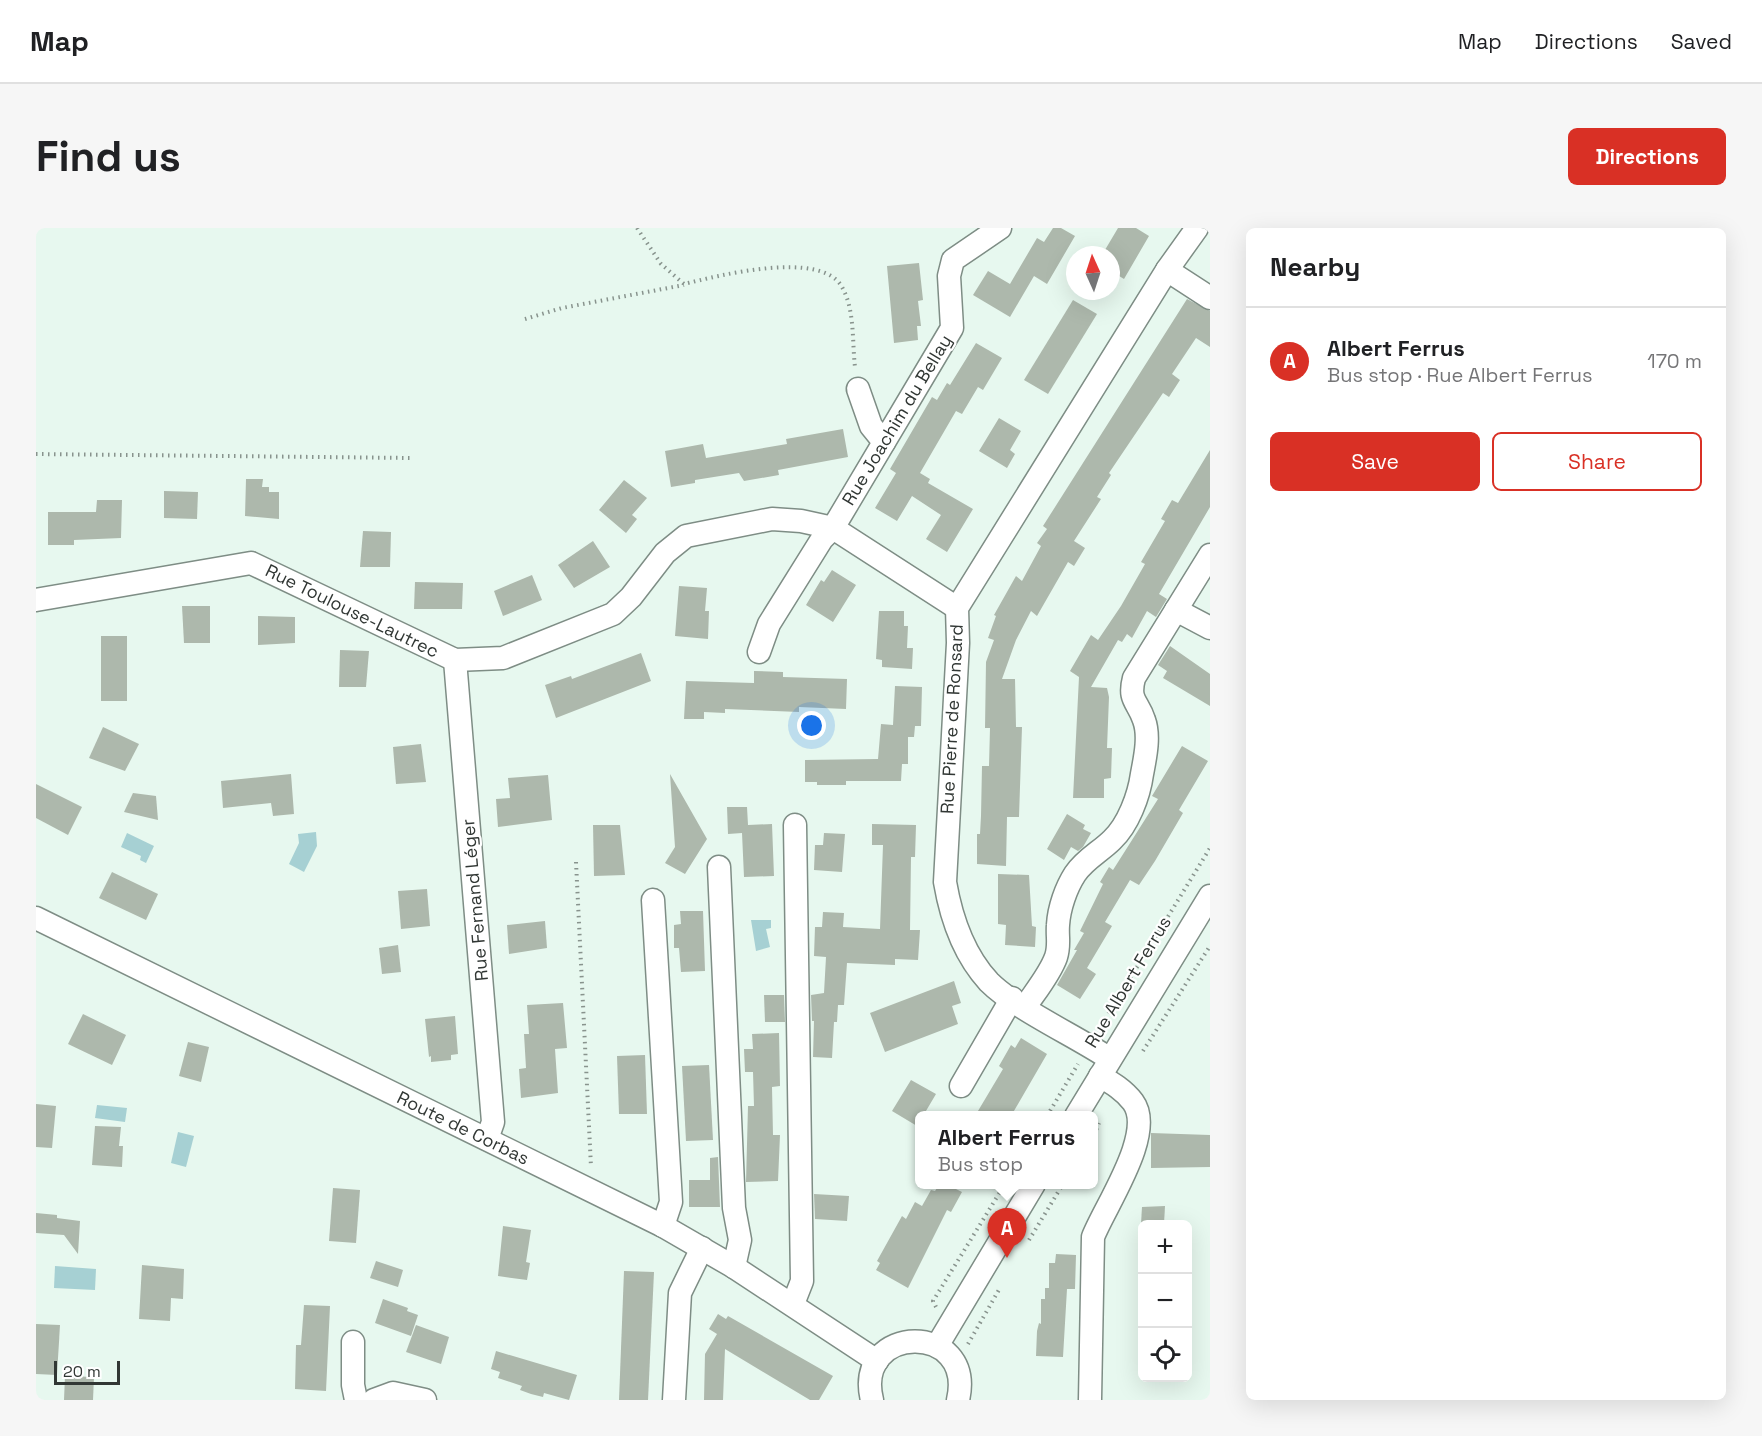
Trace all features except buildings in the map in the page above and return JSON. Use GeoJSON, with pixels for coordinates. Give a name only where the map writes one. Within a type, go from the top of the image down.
{"type":"FeatureCollection","features":[{"type":"Feature","properties":{"kind":"street","name":"Rue Joachim du Bellay"},"geometry":{"type":"LineString","coordinates":[[759,652],[770,624],[822,539],[833,528],[952,328],[949,276],[953,260],[1000,228]]}},
{"type":"Feature","properties":{"kind":"street","name":"Rue Pierre de Ronsard"},"geometry":{"type":"LineString","coordinates":[[1090,1400],[1094,1237],[1101,1217],[1132,1158],[1137,1138],[1135,1104],[1117,1086],[1089,1045],[1018,1003],[990,983],[971,957],[949,907],[945,882],[958,643],[957,608],[1167,270],[1197,228]]}},
{"type":"Feature","properties":{"kind":"street"},"geometry":{"type":"LineString","coordinates":[[1167,270],[1210,298]]}},
{"type":"Feature","properties":{"kind":"street"},"geometry":{"type":"LineString","coordinates":[[858,389],[871,426],[884,442]]}},
{"type":"Feature","properties":{"kind":"street"},"geometry":{"type":"LineString","coordinates":[[455,660],[503,658],[613,614],[631,597],[665,553],[686,536],[772,519],[833,528],[957,608]]}},
{"type":"Feature","properties":{"kind":"street"},"geometry":{"type":"LineString","coordinates":[[961,1086],[1018,1003],[1055,959],[1059,944],[1058,925],[1062,901],[1074,876],[1084,861],[1114,838],[1134,805],[1142,776],[1147,734],[1144,718],[1135,706],[1131,691],[1134,678],[1210,555]]}},
{"type":"Feature","properties":{"kind":"street","name":"Rue Toulouse-Lautrec"},"geometry":{"type":"LineString","coordinates":[[36,600],[251,563],[455,660]]}},
{"type":"Feature","properties":{"kind":"street"},"geometry":{"type":"LineString","coordinates":[[1176,610],[1210,628]]}},
{"type":"Feature","properties":{"kind":"street","name":"Rue Fernand Léger"},"geometry":{"type":"LineString","coordinates":[[455,660],[494,1122],[487,1139]]}},
{"type":"Feature","properties":{"kind":"street"},"geometry":{"type":"LineString","coordinates":[[793,1304],[802,1281],[795,825]]}},
{"type":"Feature","properties":{"kind":"street"},"geometry":{"type":"LineString","coordinates":[[719,867],[734,1208],[740,1240],[734,1267]]}},
{"type":"Feature","properties":{"kind":"street","name":"Rue Albert Ferrus"},"geometry":{"type":"LineString","coordinates":[[1079,1111],[1210,896]]}},
{"type":"Feature","properties":{"kind":"street"},"geometry":{"type":"LineString","coordinates":[[653,900],[671,1202],[663,1226]]}},
{"type":"Feature","properties":{"kind":"street","name":"Route de Corbas"},"geometry":{"type":"LineString","coordinates":[[36,918],[663,1226],[793,1304],[877,1361]]}},
{"type":"Feature","properties":{"kind":"street"},"geometry":{"type":"LineString","coordinates":[[937,1346],[1032,1189]]}},
{"type":"Feature","properties":{"kind":"street"},"geometry":{"type":"LineString","coordinates":[[674,1400],[680,1293],[702,1248]]}},
{"type":"Feature","properties":{"kind":"street"},"geometry":{"type":"LineString","coordinates":[[873,1400],[870,1381],[877,1361],[896,1344],[912,1340],[937,1346],[956,1365],[960,1383],[958,1400]]}},
{"type":"Feature","properties":{"kind":"street"},"geometry":{"type":"LineString","coordinates":[[353,1342],[353,1385],[356,1400]]}},
{"type":"Feature","properties":{"kind":"street"},"geometry":{"type":"LineString","coordinates":[[374,1400],[393,1393],[425,1400]]}},
{"type":"Feature","properties":{"kind":"path"},"geometry":{"type":"LineString","coordinates":[[637,228],[661,264],[684,285]]}},
{"type":"Feature","properties":{"kind":"path"},"geometry":{"type":"LineString","coordinates":[[525,319],[562,308],[684,285],[731,273],[789,266],[810,268],[841,284],[849,302],[858,389]]}},
{"type":"Feature","properties":{"kind":"path"},"geometry":{"type":"LineString","coordinates":[[36,454],[413,458]]}},
{"type":"Feature","properties":{"kind":"path","name":"Rue Albert Ferrus"},"geometry":{"type":"LineString","coordinates":[[1050,1111],[1210,848]]}},
{"type":"Feature","properties":{"kind":"path"},"geometry":{"type":"LineString","coordinates":[[576,862],[592,1164],[586,1188]]}},
{"type":"Feature","properties":{"kind":"path"},"geometry":{"type":"LineString","coordinates":[[1023,1250],[1061,1189]]}},
{"type":"Feature","properties":{"kind":"path"},"geometry":{"type":"LineString","coordinates":[[956,1365],[1006,1278]]}},
{"type":"Feature","properties":{"kind":"water"},"geometry":{"type":"Polygon","coordinates":[[[316,832],[317,846],[304,872],[289,864],[299,843],[298,834],[316,832]]]}},
{"type":"Feature","properties":{"kind":"water"},"geometry":{"type":"Polygon","coordinates":[[[127,833],[154,846],[146,863],[140,860],[141,856],[121,847],[127,833]]]}},
{"type":"Feature","properties":{"kind":"water"},"geometry":{"type":"Polygon","coordinates":[[[751,920],[771,920],[771,928],[766,929],[770,947],[756,951],[751,920]]]}},
{"type":"Feature","properties":{"kind":"water"},"geometry":{"type":"Polygon","coordinates":[[[97,1105],[127,1108],[125,1122],[95,1118],[97,1105]]]}},
{"type":"Feature","properties":{"kind":"water"},"geometry":{"type":"Polygon","coordinates":[[[178,1132],[194,1136],[186,1167],[171,1163],[178,1132]]]}},
{"type":"Feature","properties":{"kind":"water"},"geometry":{"type":"Polygon","coordinates":[[[55,1266],[96,1269],[95,1290],[54,1288],[55,1266]]]}},
{"type":"Feature","properties":{"kind":"place","name":"Albert Ferrus"},"geometry":{"type":"Point","coordinates":[1007,1258]}}]}
